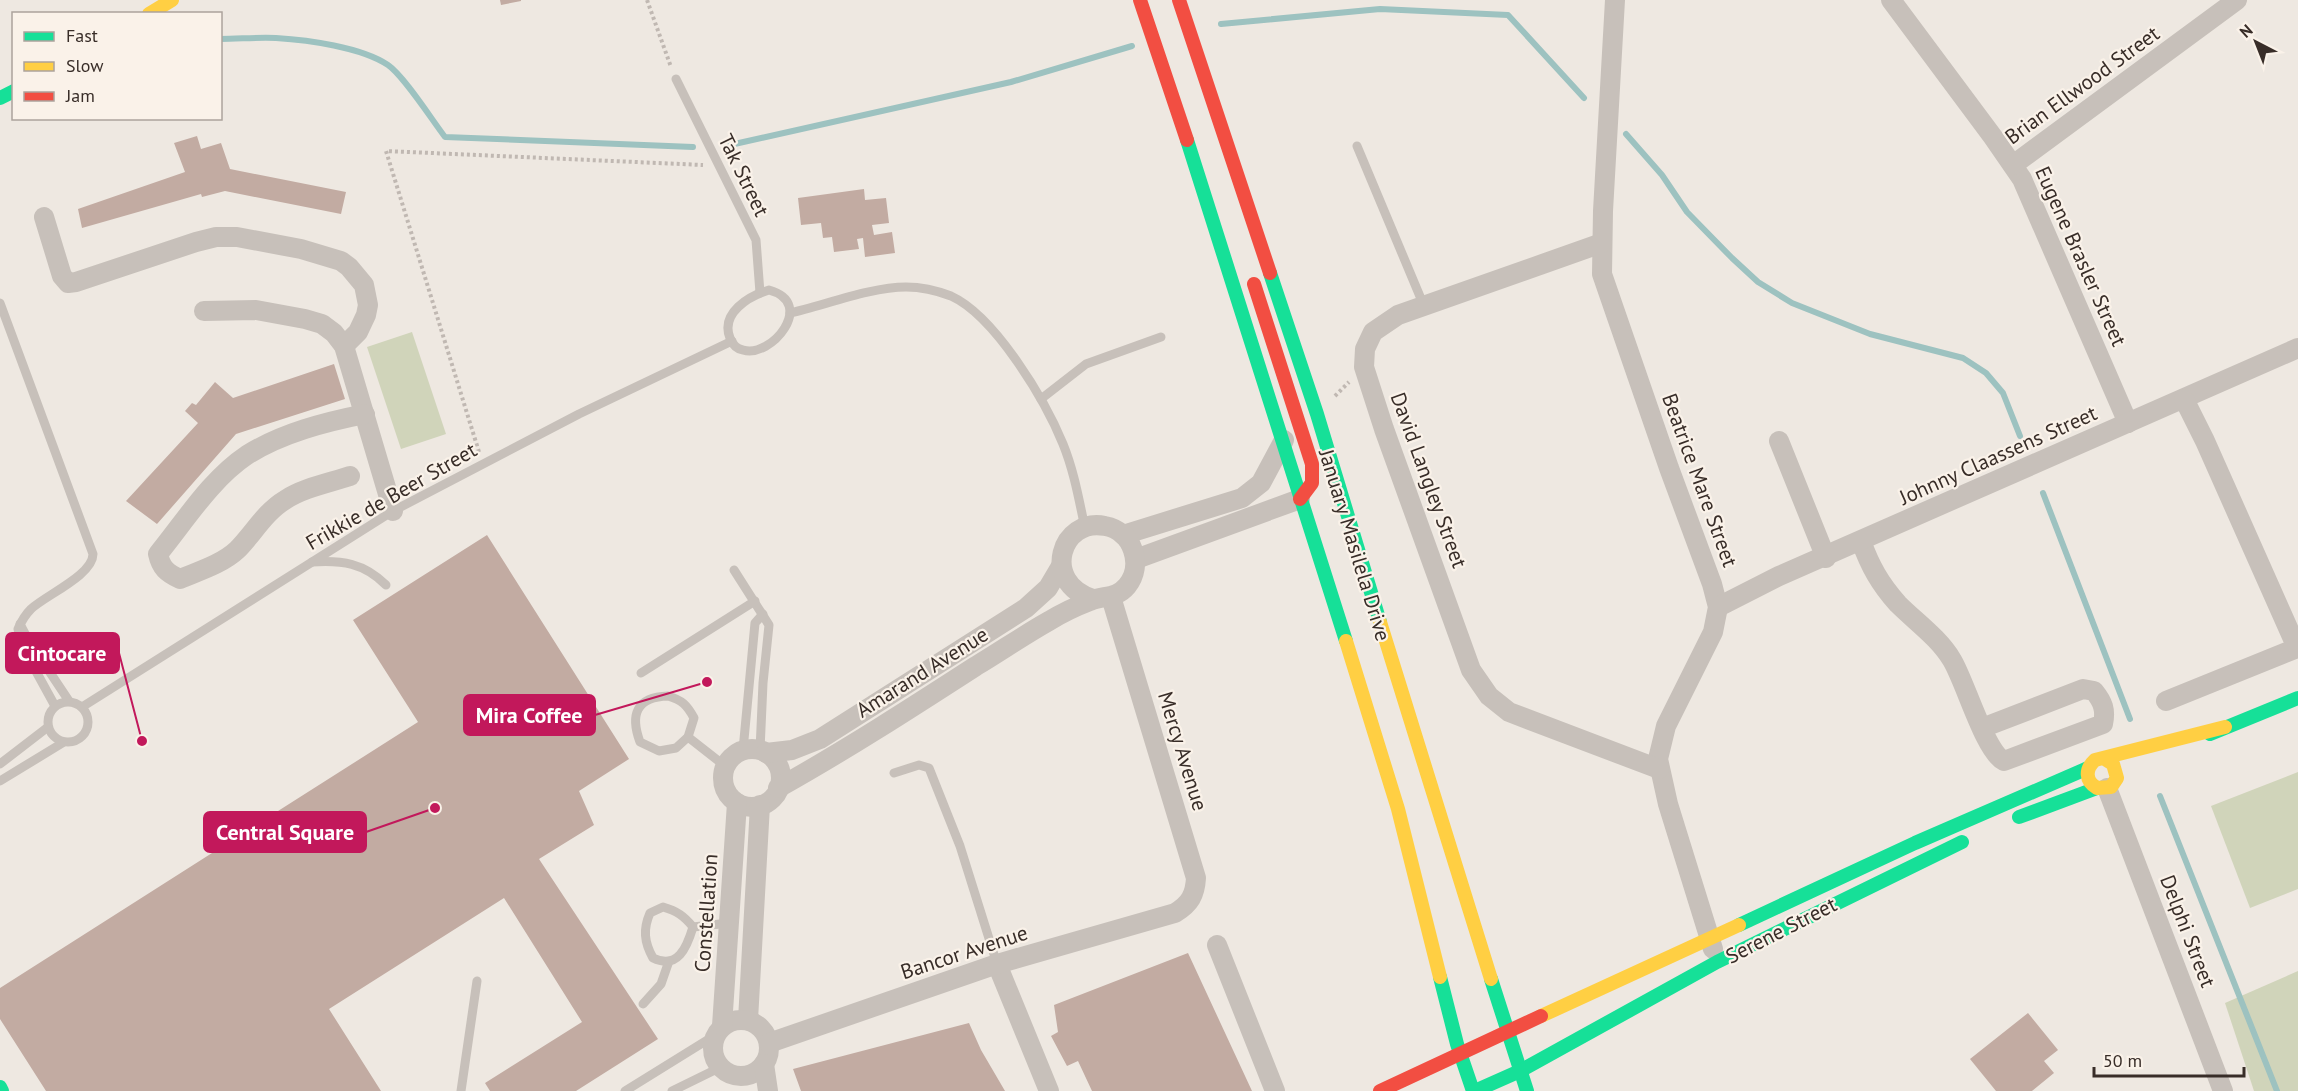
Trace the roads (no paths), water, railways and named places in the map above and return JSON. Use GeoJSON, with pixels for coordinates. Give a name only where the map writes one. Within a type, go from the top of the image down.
{"type":"FeatureCollection","features":[{"type":"Feature","properties":{"kind":"main road"},"geometry":{"type":"LineString","coordinates":[[152,12],[172,0]]}},
{"type":"Feature","properties":{"kind":"main road","name":"January Masilela Drive"},"geometry":{"type":"LineString","coordinates":[[1140,0],[1284,440],[1300,499],[1405,832],[1459,1055],[1474,1091]]}},
{"type":"Feature","properties":{"kind":"main road","name":"January Masilela Drive"},"geometry":{"type":"LineString","coordinates":[[1184,5],[1232,162],[1317,414],[1426,776],[1527,1091]]}},
{"type":"Feature","properties":{"kind":"main road"},"geometry":{"type":"LineString","coordinates":[[1232,162],[1236,218]]}},
{"type":"Feature","properties":{"kind":"main road"},"geometry":{"type":"LineString","coordinates":[[1250,270],[1312,464],[1314,475],[1312,487],[1300,499]]}},
{"type":"Feature","properties":{"kind":"main road"},"geometry":{"type":"LineString","coordinates":[[2160,758],[2225,727],[2298,698]]}},
{"type":"Feature","properties":{"kind":"main road"},"geometry":{"type":"LineString","coordinates":[[2112,782],[2089,782],[2088,768],[2095,760],[2225,727]]}},
{"type":"Feature","properties":{"kind":"main road"},"geometry":{"type":"LineString","coordinates":[[2105,759],[2114,764],[2112,782]]}},
{"type":"Feature","properties":{"kind":"main road","name":"Serene Street"},"geometry":{"type":"LineString","coordinates":[[1380,1091],[1916,843],[2088,768]]}},
{"type":"Feature","properties":{"kind":"main road"},"geometry":{"type":"LineString","coordinates":[[2010,821],[2112,782]]}},
{"type":"Feature","properties":{"kind":"main road","name":"Serene Street"},"geometry":{"type":"LineString","coordinates":[[1474,1091],[1520,1071],[1717,962],[1832,904],[1978,835]]}},
{"type":"Feature","properties":{"kind":"main road"},"geometry":{"type":"LineString","coordinates":[[0,1087],[2,1091]]}},
{"type":"Feature","properties":{"kind":"street","name":"Beatrice Mare Street"},"geometry":{"type":"LineString","coordinates":[[1615,0],[1602,274],[1712,584],[1718,607],[1713,633],[1666,726],[1659,748],[1659,769],[1717,962]]}},
{"type":"Feature","properties":{"kind":"street","name":"Eugene Brasler Street"},"geometry":{"type":"LineString","coordinates":[[1891,0],[2013,165],[2027,188],[2128,423]]}},
{"type":"Feature","properties":{"kind":"street","name":"Brian Ellwood Street"},"geometry":{"type":"LineString","coordinates":[[2013,165],[2237,0]]}},
{"type":"Feature","properties":{"kind":"street"},"geometry":{"type":"LineString","coordinates":[[44,217],[62,276],[68,283],[216,237],[249,239],[332,257],[349,267],[364,285],[367,293],[368,305],[363,324],[344,346]]}},
{"type":"Feature","properties":{"kind":"street"},"geometry":{"type":"LineString","coordinates":[[1424,306],[1602,243]]}},
{"type":"Feature","properties":{"kind":"street","name":"David Langley Street"},"geometry":{"type":"LineString","coordinates":[[1424,306],[1398,315],[1374,332],[1365,349],[1364,367],[1467,659],[1480,685],[1497,704],[1522,718],[1659,769]]}},
{"type":"Feature","properties":{"kind":"street"},"geometry":{"type":"LineString","coordinates":[[204,310],[256,310],[322,324],[334,333],[344,346],[393,511]]}},
{"type":"Feature","properties":{"kind":"street","name":"Johnny Claassens Street"},"geometry":{"type":"LineString","coordinates":[[1718,607],[1761,585],[2298,348]]}},
{"type":"Feature","properties":{"kind":"street"},"geometry":{"type":"LineString","coordinates":[[2166,701],[2297,648],[2184,399]]}},
{"type":"Feature","properties":{"kind":"street"},"geometry":{"type":"LineString","coordinates":[[350,476],[284,500],[270,512],[236,551],[221,561],[180,579],[168,574],[160,565],[158,554],[165,545],[216,484],[247,455],[284,437],[329,421],[365,414]]}},
{"type":"Feature","properties":{"kind":"street"},"geometry":{"type":"LineString","coordinates":[[1124,535],[1242,498],[1261,483],[1284,440]]}},
{"type":"Feature","properties":{"kind":"street"},"geometry":{"type":"LineString","coordinates":[[1779,441],[1826,558]]}},
{"type":"Feature","properties":{"kind":"street"},"geometry":{"type":"LineString","coordinates":[[1136,559],[1300,499]]}},
{"type":"Feature","properties":{"kind":"street"},"geometry":{"type":"LineString","coordinates":[[1105,526],[1124,535],[1133,550],[1136,559],[1132,578],[1120,593],[1102,598],[1081,596],[1064,578],[1061,566],[1062,554],[1074,534],[1085,528],[1105,526]]}},
{"type":"Feature","properties":{"kind":"street"},"geometry":{"type":"LineString","coordinates":[[1862,541],[1870,567],[1886,589],[1938,642],[1952,660],[1982,728],[1997,758],[2004,761],[2103,724],[2105,713],[2102,702],[2094,691],[2083,689],[1982,728]]}},
{"type":"Feature","properties":{"kind":"street","name":"Amarand Avenue"},"geometry":{"type":"LineString","coordinates":[[756,751],[792,750],[820,739],[1026,608],[1048,588],[1061,566]]}},
{"type":"Feature","properties":{"kind":"street","name":"Amarand Avenue"},"geometry":{"type":"LineString","coordinates":[[778,788],[1050,620],[1102,598]]}},
{"type":"Feature","properties":{"kind":"street","name":"Mercy Avenue"},"geometry":{"type":"LineString","coordinates":[[1102,598],[1196,878],[1196,891],[1190,901],[1175,913]]}},
{"type":"Feature","properties":{"kind":"street"},"geometry":{"type":"LineString","coordinates":[[756,751],[773,758],[780,772],[778,788],[768,801],[760,805],[752,807],[737,802],[730,797],[723,783],[725,766],[736,754],[756,751]]}},
{"type":"Feature","properties":{"kind":"street","name":"Delphi Street"},"geometry":{"type":"LineString","coordinates":[[2112,782],[2223,1091]]}},
{"type":"Feature","properties":{"kind":"street","name":"Constellation"},"geometry":{"type":"LineString","coordinates":[[720,1030],[737,802]]}},
{"type":"Feature","properties":{"kind":"street"},"geometry":{"type":"LineString","coordinates":[[748,1020],[760,805]]}},
{"type":"Feature","properties":{"kind":"street","name":"Bancor Avenue"},"geometry":{"type":"LineString","coordinates":[[769,1043],[997,964],[1175,913]]}},
{"type":"Feature","properties":{"kind":"street"},"geometry":{"type":"LineString","coordinates":[[1217,945],[1275,1091]]}},
{"type":"Feature","properties":{"kind":"street"},"geometry":{"type":"LineString","coordinates":[[997,964],[1049,1091]]}},
{"type":"Feature","properties":{"kind":"street"},"geometry":{"type":"LineString","coordinates":[[724,1070],[745,1075],[759,1069],[764,1064],[769,1043],[762,1029],[748,1020],[730,1022],[720,1030],[713,1051],[724,1070],[740,1091]]}},
{"type":"Feature","properties":{"kind":"street"},"geometry":{"type":"LineString","coordinates":[[764,1064],[768,1091]]}},
{"type":"Feature","properties":{"kind":"lane","name":"Tak Street"},"geometry":{"type":"LineString","coordinates":[[676,79],[756,240],[760,293]]}},
{"type":"Feature","properties":{"kind":"lane"},"geometry":{"type":"LineString","coordinates":[[1357,146],[1424,306]]}},
{"type":"Feature","properties":{"kind":"lane"},"geometry":{"type":"LineString","coordinates":[[790,313],[867,293],[905,287],[941,293],[960,302],[1000,338],[1041,399],[1063,444],[1076,485],[1085,528]]}},
{"type":"Feature","properties":{"kind":"lane"},"geometry":{"type":"LineString","coordinates":[[769,290],[779,293],[788,300],[790,318],[776,339],[752,351],[742,350],[734,345],[728,324],[732,314],[742,303],[760,293],[769,290]]}},
{"type":"Feature","properties":{"kind":"lane"},"geometry":{"type":"LineString","coordinates":[[0,303],[93,554],[87,570],[39,603],[25,615],[20,624],[18,634],[21,644],[55,706]]}},
{"type":"Feature","properties":{"kind":"lane"},"geometry":{"type":"LineString","coordinates":[[1041,399],[1086,364],[1161,337]]}},
{"type":"Feature","properties":{"kind":"lane","name":"Frikkie de Beer Street"},"geometry":{"type":"LineString","coordinates":[[82,707],[393,511],[579,414],[732,341]]}},
{"type":"Feature","properties":{"kind":"lane"},"geometry":{"type":"LineString","coordinates":[[310,562],[343,561],[357,564],[377,576],[386,585]]}},
{"type":"Feature","properties":{"kind":"lane"},"geometry":{"type":"LineString","coordinates":[[734,570],[769,625],[756,751]]}},
{"type":"Feature","properties":{"kind":"lane"},"geometry":{"type":"LineString","coordinates":[[640,673],[755,601]]}},
{"type":"Feature","properties":{"kind":"lane"},"geometry":{"type":"LineString","coordinates":[[756,751],[755,623],[763,614]]}},
{"type":"Feature","properties":{"kind":"lane"},"geometry":{"type":"LineString","coordinates":[[20,624],[69,701],[82,707],[88,721],[84,735],[71,743],[64,742],[51,734],[48,727],[48,720],[55,706],[69,701]]}},
{"type":"Feature","properties":{"kind":"lane"},"geometry":{"type":"LineString","coordinates":[[668,696],[680,699],[687,705],[694,718],[688,737],[676,748],[659,751],[640,742],[634,725],[637,711],[655,697],[668,696]]}},
{"type":"Feature","properties":{"kind":"lane"},"geometry":{"type":"LineString","coordinates":[[0,764],[48,727]]}},
{"type":"Feature","properties":{"kind":"lane"},"geometry":{"type":"LineString","coordinates":[[688,737],[725,766]]}},
{"type":"Feature","properties":{"kind":"lane"},"geometry":{"type":"LineString","coordinates":[[0,781],[64,742]]}},
{"type":"Feature","properties":{"kind":"lane"},"geometry":{"type":"LineString","coordinates":[[894,773],[919,765],[929,768],[960,846],[997,964]]}},
{"type":"Feature","properties":{"kind":"lane"},"geometry":{"type":"LineString","coordinates":[[663,908],[675,910],[693,927],[688,943],[680,956],[669,961],[660,961],[648,950],[644,936],[645,924],[650,913],[663,908]]}},
{"type":"Feature","properties":{"kind":"lane"},"geometry":{"type":"LineString","coordinates":[[693,927],[729,923]]}},
{"type":"Feature","properties":{"kind":"lane"},"geometry":{"type":"LineString","coordinates":[[643,1005],[661,984],[669,961]]}},
{"type":"Feature","properties":{"kind":"lane"},"geometry":{"type":"LineString","coordinates":[[461,1091],[477,981]]}},
{"type":"Feature","properties":{"kind":"lane"},"geometry":{"type":"LineString","coordinates":[[625,1091],[720,1030]]}},
{"type":"Feature","properties":{"kind":"lane"},"geometry":{"type":"LineString","coordinates":[[672,1091],[724,1070]]}},
{"type":"Feature","properties":{"kind":"waterway"},"geometry":{"type":"LineString","coordinates":[[1221,24],[1380,9],[1508,15],[1584,98]]}},
{"type":"Feature","properties":{"kind":"waterway"},"geometry":{"type":"LineString","coordinates":[[222,39],[269,38],[303,41],[364,53],[388,65],[402,78],[445,137],[693,147]]}},
{"type":"Feature","properties":{"kind":"waterway"},"geometry":{"type":"LineString","coordinates":[[730,145],[1011,82],[1132,46]]}},
{"type":"Feature","properties":{"kind":"waterway"},"geometry":{"type":"LineString","coordinates":[[1626,134],[1662,175],[1687,212],[1758,282],[1792,303],[1870,334],[1963,358],[1986,373],[2003,393],[2020,436]]}},
{"type":"Feature","properties":{"kind":"waterway"},"geometry":{"type":"LineString","coordinates":[[2043,493],[2130,719]]}},
{"type":"Feature","properties":{"kind":"waterway"},"geometry":{"type":"LineString","coordinates":[[2160,796],[2277,1091]]}},
{"type":"Feature","properties":{"kind":"place","name":"Mira Coffee"},"geometry":{"type":"Point","coordinates":[707,682]}},
{"type":"Feature","properties":{"kind":"place","name":"Cintocare"},"geometry":{"type":"Point","coordinates":[142,741]}},
{"type":"Feature","properties":{"kind":"place","name":"Central Square"},"geometry":{"type":"Point","coordinates":[435,808]}}]}
